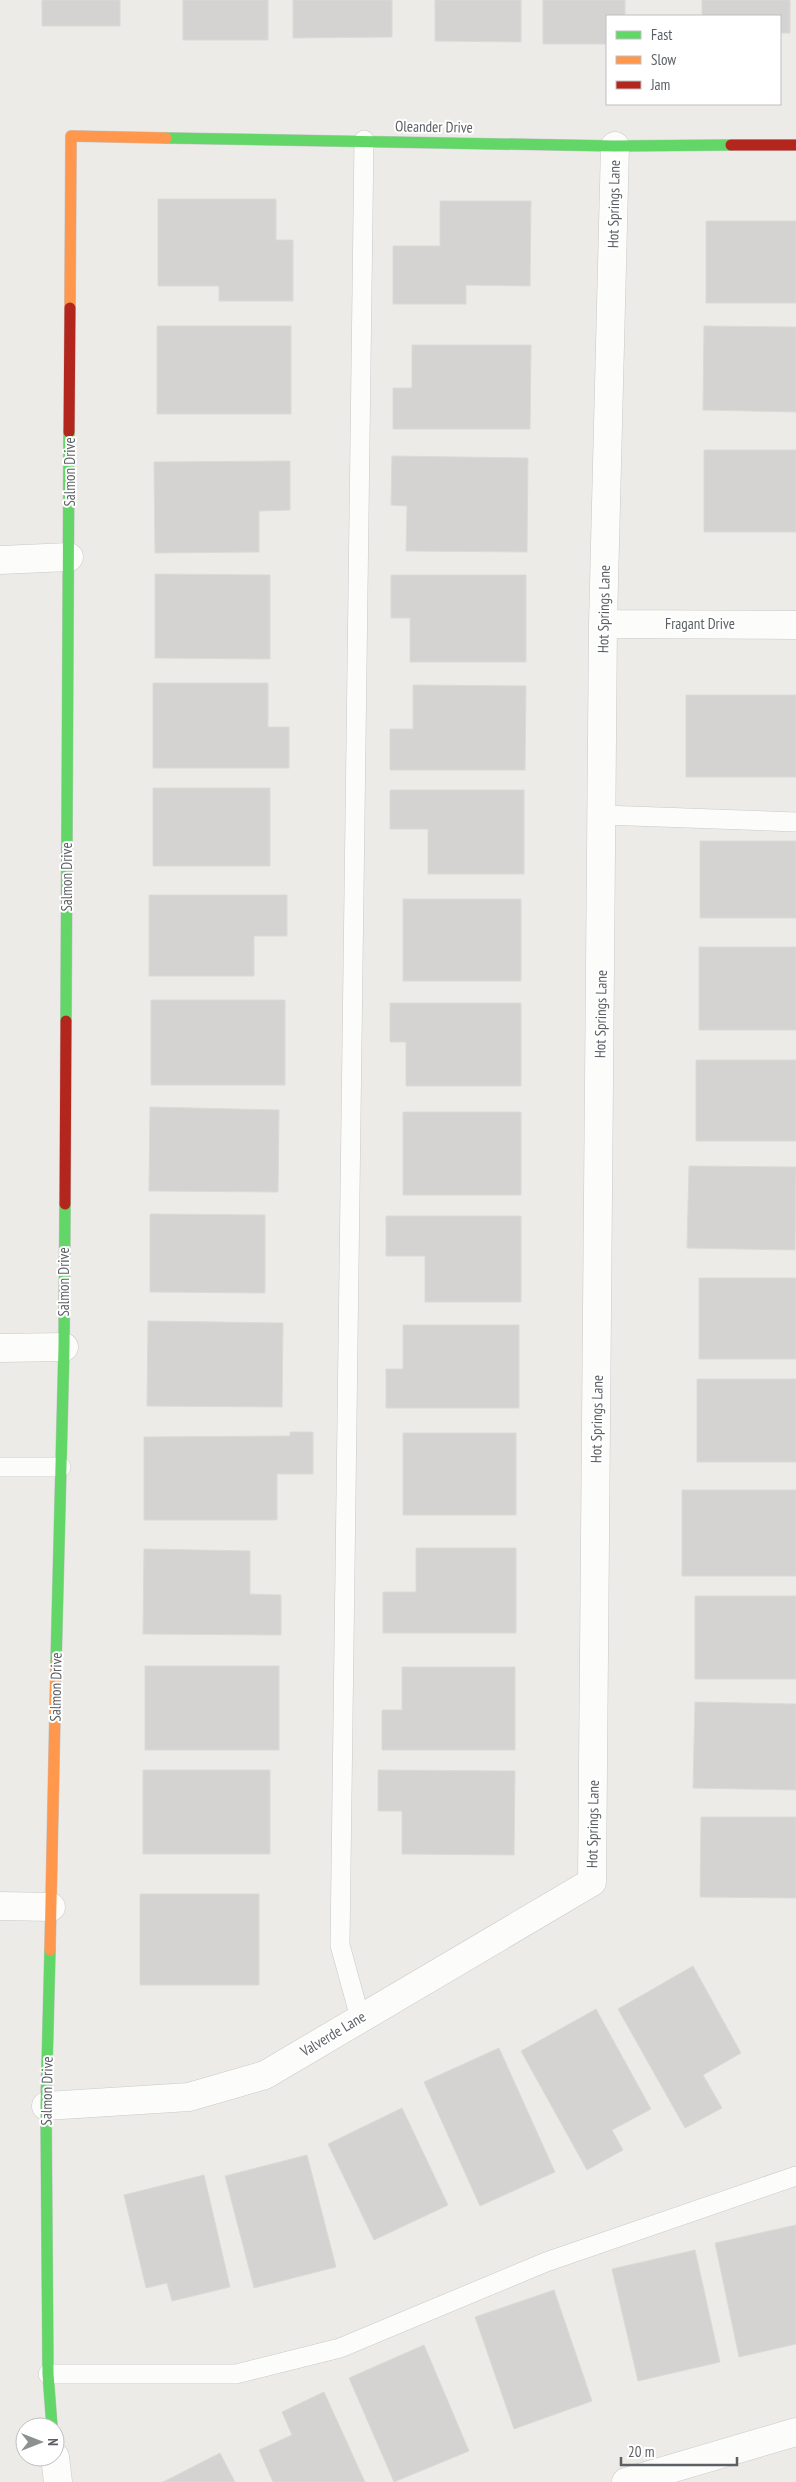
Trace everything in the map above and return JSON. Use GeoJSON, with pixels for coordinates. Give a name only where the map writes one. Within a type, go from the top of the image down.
{"type":"FeatureCollection","features":[{"type":"Feature","properties":{"kind":"street","name":"Oleander Drive"},"geometry":{"type":"LineString","coordinates":[[71,136],[615,146],[796,145]]}},
{"type":"Feature","properties":{"kind":"street","name":"Salmon Drive"},"geometry":{"type":"LineString","coordinates":[[51,2417],[48,2374],[46,2106],[64,1347],[71,136]]}},
{"type":"Feature","properties":{"kind":"street","name":"Hot Springs Lane"},"geometry":{"type":"LineString","coordinates":[[592,1882],[603,815],[603,624],[615,146]]}},
{"type":"Feature","properties":{"kind":"street"},"geometry":{"type":"LineString","coordinates":[[0,560],[69,557]]}},
{"type":"Feature","properties":{"kind":"street","name":"Fragant Drive"},"geometry":{"type":"LineString","coordinates":[[603,624],[796,625]]}},
{"type":"Feature","properties":{"kind":"street"},"geometry":{"type":"LineString","coordinates":[[0,1348],[64,1347]]}},
{"type":"Feature","properties":{"kind":"street","name":"Valverde Lane"},"geometry":{"type":"LineString","coordinates":[[46,2106],[189,2097],[265,2075],[592,1882]]}},
{"type":"Feature","properties":{"kind":"street"},"geometry":{"type":"LineString","coordinates":[[0,1906],[51,1907]]}},
{"type":"Feature","properties":{"kind":"street"},"geometry":{"type":"LineString","coordinates":[[626,2482],[796,2432]]}},
{"type":"Feature","properties":{"kind":"street"},"geometry":{"type":"LineString","coordinates":[[56,2467],[58,2482]]}},
{"type":"Feature","properties":{"kind":"lane"},"geometry":{"type":"LineString","coordinates":[[360,2018],[340,1945],[364,140]]}},
{"type":"Feature","properties":{"kind":"lane"},"geometry":{"type":"LineString","coordinates":[[603,815],[796,822]]}},
{"type":"Feature","properties":{"kind":"lane"},"geometry":{"type":"LineString","coordinates":[[0,1467],[61,1467]]}},
{"type":"Feature","properties":{"kind":"lane"},"geometry":{"type":"LineString","coordinates":[[48,2374],[236,2374],[340,2348],[546,2262],[796,2176]]}},
{"type":"Feature","properties":{"kind":"building"},"geometry":{"type":"Polygon","coordinates":[[[42,0],[120,0],[120,26],[42,26],[42,0]]]}},
{"type":"Feature","properties":{"kind":"building"},"geometry":{"type":"Polygon","coordinates":[[[183,0],[268,0],[268,40],[183,40],[183,0]]]}},
{"type":"Feature","properties":{"kind":"building"},"geometry":{"type":"Polygon","coordinates":[[[293,0],[392,0],[392,37],[293,38],[293,0]]]}},
{"type":"Feature","properties":{"kind":"building"},"geometry":{"type":"Polygon","coordinates":[[[435,0],[521,0],[521,42],[435,41],[435,0]]]}},
{"type":"Feature","properties":{"kind":"building"},"geometry":{"type":"Polygon","coordinates":[[[543,0],[625,0],[625,15],[606,15],[606,44],[543,44],[543,0]]]}},
{"type":"Feature","properties":{"kind":"building"},"geometry":{"type":"Polygon","coordinates":[[[702,0],[790,0],[790,33],[781,33],[781,15],[702,15],[702,0]]]}},
{"type":"Feature","properties":{"kind":"building"},"geometry":{"type":"Polygon","coordinates":[[[158,199],[276,199],[276,240],[293,240],[293,301],[219,301],[219,286],[158,286],[158,199]]]}},
{"type":"Feature","properties":{"kind":"building"},"geometry":{"type":"Polygon","coordinates":[[[440,201],[531,201],[530,286],[466,285],[466,304],[393,304],[393,246],[440,246],[440,201]]]}},
{"type":"Feature","properties":{"kind":"building"},"geometry":{"type":"Polygon","coordinates":[[[706,221],[796,221],[796,303],[706,303],[706,221]]]}},
{"type":"Feature","properties":{"kind":"building"},"geometry":{"type":"Polygon","coordinates":[[[157,326],[291,326],[291,414],[157,414],[157,326]]]}},
{"type":"Feature","properties":{"kind":"building"},"geometry":{"type":"Polygon","coordinates":[[[704,326],[796,327],[796,412],[703,410],[704,326]]]}},
{"type":"Feature","properties":{"kind":"building"},"geometry":{"type":"Polygon","coordinates":[[[412,345],[531,345],[530,429],[393,429],[393,388],[412,388],[412,345]]]}},
{"type":"Feature","properties":{"kind":"building"},"geometry":{"type":"Polygon","coordinates":[[[704,450],[796,450],[796,532],[704,532],[704,450]]]}},
{"type":"Feature","properties":{"kind":"building"},"geometry":{"type":"Polygon","coordinates":[[[392,456],[528,458],[527,552],[406,551],[407,506],[391,505],[392,456]]]}},
{"type":"Feature","properties":{"kind":"building"},"geometry":{"type":"Polygon","coordinates":[[[290,461],[290,510],[259,511],[259,552],[155,553],[154,462],[290,461]]]}},
{"type":"Feature","properties":{"kind":"building"},"geometry":{"type":"Polygon","coordinates":[[[155,574],[270,575],[270,659],[155,658],[155,574]]]}},
{"type":"Feature","properties":{"kind":"building"},"geometry":{"type":"Polygon","coordinates":[[[391,575],[526,575],[526,662],[410,662],[410,618],[391,618],[391,575]]]}},
{"type":"Feature","properties":{"kind":"building"},"geometry":{"type":"Polygon","coordinates":[[[153,683],[268,683],[268,727],[289,727],[289,768],[153,768],[153,683]]]}},
{"type":"Feature","properties":{"kind":"building"},"geometry":{"type":"Polygon","coordinates":[[[413,685],[526,686],[525,770],[390,770],[390,729],[413,729],[413,685]]]}},
{"type":"Feature","properties":{"kind":"building"},"geometry":{"type":"Polygon","coordinates":[[[686,695],[796,695],[796,777],[686,777],[686,695]]]}},
{"type":"Feature","properties":{"kind":"building"},"geometry":{"type":"Polygon","coordinates":[[[153,788],[270,788],[270,866],[153,866],[153,788]]]}},
{"type":"Feature","properties":{"kind":"building"},"geometry":{"type":"Polygon","coordinates":[[[390,790],[524,790],[524,874],[428,874],[428,829],[390,829],[390,790]]]}},
{"type":"Feature","properties":{"kind":"building"},"geometry":{"type":"Polygon","coordinates":[[[700,841],[796,841],[796,918],[700,918],[700,841]]]}},
{"type":"Feature","properties":{"kind":"building"},"geometry":{"type":"Polygon","coordinates":[[[149,895],[287,895],[287,936],[254,936],[254,976],[149,976],[149,895]]]}},
{"type":"Feature","properties":{"kind":"building"},"geometry":{"type":"Polygon","coordinates":[[[403,899],[521,899],[521,981],[403,981],[403,899]]]}},
{"type":"Feature","properties":{"kind":"building"},"geometry":{"type":"Polygon","coordinates":[[[699,947],[796,947],[796,1030],[699,1030],[699,947]]]}},
{"type":"Feature","properties":{"kind":"building"},"geometry":{"type":"Polygon","coordinates":[[[151,1000],[285,1000],[285,1085],[151,1085],[151,1000]]]}},
{"type":"Feature","properties":{"kind":"building"},"geometry":{"type":"Polygon","coordinates":[[[390,1003],[521,1003],[521,1086],[406,1086],[406,1042],[390,1042],[390,1003]]]}},
{"type":"Feature","properties":{"kind":"building"},"geometry":{"type":"Polygon","coordinates":[[[696,1060],[796,1060],[796,1141],[696,1141],[696,1060]]]}},
{"type":"Feature","properties":{"kind":"building"},"geometry":{"type":"Polygon","coordinates":[[[150,1107],[279,1110],[278,1192],[149,1191],[150,1107]]]}},
{"type":"Feature","properties":{"kind":"building"},"geometry":{"type":"Polygon","coordinates":[[[403,1112],[521,1112],[521,1195],[403,1195],[403,1112]]]}},
{"type":"Feature","properties":{"kind":"building"},"geometry":{"type":"Polygon","coordinates":[[[689,1166],[796,1167],[795,1250],[687,1248],[689,1166]]]}},
{"type":"Feature","properties":{"kind":"building"},"geometry":{"type":"Polygon","coordinates":[[[150,1214],[265,1215],[265,1293],[150,1292],[150,1214]]]}},
{"type":"Feature","properties":{"kind":"building"},"geometry":{"type":"Polygon","coordinates":[[[386,1216],[521,1216],[521,1302],[425,1302],[425,1256],[386,1256],[386,1216]]]}},
{"type":"Feature","properties":{"kind":"building"},"geometry":{"type":"Polygon","coordinates":[[[699,1278],[796,1278],[796,1359],[699,1359],[699,1278]]]}},
{"type":"Feature","properties":{"kind":"building"},"geometry":{"type":"Polygon","coordinates":[[[148,1321],[283,1323],[282,1407],[147,1406],[148,1321]]]}},
{"type":"Feature","properties":{"kind":"building"},"geometry":{"type":"Polygon","coordinates":[[[403,1325],[519,1325],[519,1408],[386,1408],[386,1369],[403,1369],[403,1325]]]}},
{"type":"Feature","properties":{"kind":"building"},"geometry":{"type":"Polygon","coordinates":[[[697,1379],[796,1379],[796,1462],[697,1462],[697,1379]]]}},
{"type":"Feature","properties":{"kind":"building"},"geometry":{"type":"Polygon","coordinates":[[[290,1432],[313,1432],[313,1474],[277,1474],[277,1520],[144,1520],[144,1437],[290,1436],[290,1432]]]}},
{"type":"Feature","properties":{"kind":"building"},"geometry":{"type":"Polygon","coordinates":[[[403,1433],[516,1433],[516,1515],[403,1515],[403,1433]]]}},
{"type":"Feature","properties":{"kind":"building"},"geometry":{"type":"Polygon","coordinates":[[[682,1490],[796,1490],[796,1576],[682,1576],[682,1490]]]}},
{"type":"Feature","properties":{"kind":"building"},"geometry":{"type":"Polygon","coordinates":[[[416,1548],[516,1548],[516,1633],[383,1633],[383,1592],[416,1592],[416,1548]]]}},
{"type":"Feature","properties":{"kind":"building"},"geometry":{"type":"Polygon","coordinates":[[[144,1549],[250,1551],[250,1594],[281,1595],[281,1635],[143,1634],[144,1549]]]}},
{"type":"Feature","properties":{"kind":"building"},"geometry":{"type":"Polygon","coordinates":[[[695,1596],[796,1596],[796,1679],[695,1679],[695,1596]]]}},
{"type":"Feature","properties":{"kind":"building"},"geometry":{"type":"Polygon","coordinates":[[[145,1666],[279,1666],[279,1750],[145,1750],[145,1666]]]}},
{"type":"Feature","properties":{"kind":"building"},"geometry":{"type":"Polygon","coordinates":[[[402,1667],[515,1667],[515,1750],[382,1750],[382,1710],[402,1710],[402,1667]]]}},
{"type":"Feature","properties":{"kind":"building"},"geometry":{"type":"Polygon","coordinates":[[[695,1702],[796,1704],[796,1790],[693,1788],[695,1702]]]}},
{"type":"Feature","properties":{"kind":"building"},"geometry":{"type":"Polygon","coordinates":[[[143,1770],[270,1770],[270,1854],[143,1854],[143,1770]]]}},
{"type":"Feature","properties":{"kind":"building"},"geometry":{"type":"Polygon","coordinates":[[[378,1770],[515,1771],[514,1855],[402,1854],[402,1811],[378,1811],[378,1770]]]}},
{"type":"Feature","properties":{"kind":"building"},"geometry":{"type":"Polygon","coordinates":[[[701,1817],[796,1817],[796,1898],[700,1897],[701,1817]]]}},
{"type":"Feature","properties":{"kind":"building"},"geometry":{"type":"Polygon","coordinates":[[[140,1894],[259,1894],[259,1985],[140,1985],[140,1894]]]}},
{"type":"Feature","properties":{"kind":"building"},"geometry":{"type":"Polygon","coordinates":[[[693,1966],[741,2053],[703,2075],[722,2108],[685,2128],[618,2009],[693,1966]]]}},
{"type":"Feature","properties":{"kind":"building"},"geometry":{"type":"Polygon","coordinates":[[[596,2009],[651,2109],[612,2130],[623,2150],[587,2170],[521,2051],[596,2009]]]}},
{"type":"Feature","properties":{"kind":"building"},"geometry":{"type":"Polygon","coordinates":[[[499,2048],[555,2172],[480,2206],[424,2082],[499,2048]]]}},
{"type":"Feature","properties":{"kind":"building"},"geometry":{"type":"Polygon","coordinates":[[[402,2108],[448,2205],[374,2240],[328,2144],[402,2108]]]}},
{"type":"Feature","properties":{"kind":"building"},"geometry":{"type":"Polygon","coordinates":[[[307,2155],[336,2267],[254,2288],[225,2176],[307,2155]]]}},
{"type":"Feature","properties":{"kind":"building"},"geometry":{"type":"Polygon","coordinates":[[[204,2175],[230,2287],[172,2301],[167,2283],[146,2288],[124,2195],[204,2175]]]}},
{"type":"Feature","properties":{"kind":"building"},"geometry":{"type":"Polygon","coordinates":[[[796,2225],[796,2344],[739,2357],[715,2243],[796,2225]]]}},
{"type":"Feature","properties":{"kind":"building"},"geometry":{"type":"Polygon","coordinates":[[[695,2250],[720,2362],[638,2381],[612,2269],[695,2250]]]}},
{"type":"Feature","properties":{"kind":"building"},"geometry":{"type":"Polygon","coordinates":[[[554,2290],[592,2401],[514,2429],[475,2317],[554,2290]]]}},
{"type":"Feature","properties":{"kind":"building"},"geometry":{"type":"Polygon","coordinates":[[[424,2345],[469,2451],[394,2482],[349,2378],[424,2345]]]}},
{"type":"Feature","properties":{"kind":"building"},"geometry":{"type":"Polygon","coordinates":[[[324,2392],[365,2482],[273,2482],[259,2450],[292,2435],[282,2412],[324,2392]]]}},
{"type":"Feature","properties":{"kind":"building"},"geometry":{"type":"Polygon","coordinates":[[[220,2453],[235,2482],[163,2482],[220,2453]]]}},
{"type":"Feature","properties":{"kind":"traffic: fast"},"geometry":{"type":"LineString","coordinates":[[166,138],[615,146],[731,145]]}},
{"type":"Feature","properties":{"kind":"traffic: fast"},"geometry":{"type":"LineString","coordinates":[[66,1021],[69,432]]}},
{"type":"Feature","properties":{"kind":"traffic: fast"},"geometry":{"type":"LineString","coordinates":[[56,1664],[64,1347],[65,1204]]}},
{"type":"Feature","properties":{"kind":"traffic: fast"},"geometry":{"type":"LineString","coordinates":[[50,1950],[46,2106],[48,2374],[51,2417]]}},
{"type":"Feature","properties":{"kind":"traffic: slow"},"geometry":{"type":"LineString","coordinates":[[70,308],[71,136],[166,138]]}},
{"type":"Feature","properties":{"kind":"traffic: slow"},"geometry":{"type":"LineString","coordinates":[[50,1950],[56,1664]]}},
{"type":"Feature","properties":{"kind":"traffic: jam"},"geometry":{"type":"LineString","coordinates":[[731,145],[796,145]]}},
{"type":"Feature","properties":{"kind":"traffic: jam"},"geometry":{"type":"LineString","coordinates":[[69,432],[70,308]]}},
{"type":"Feature","properties":{"kind":"traffic: jam"},"geometry":{"type":"LineString","coordinates":[[65,1204],[66,1021]]}}]}
